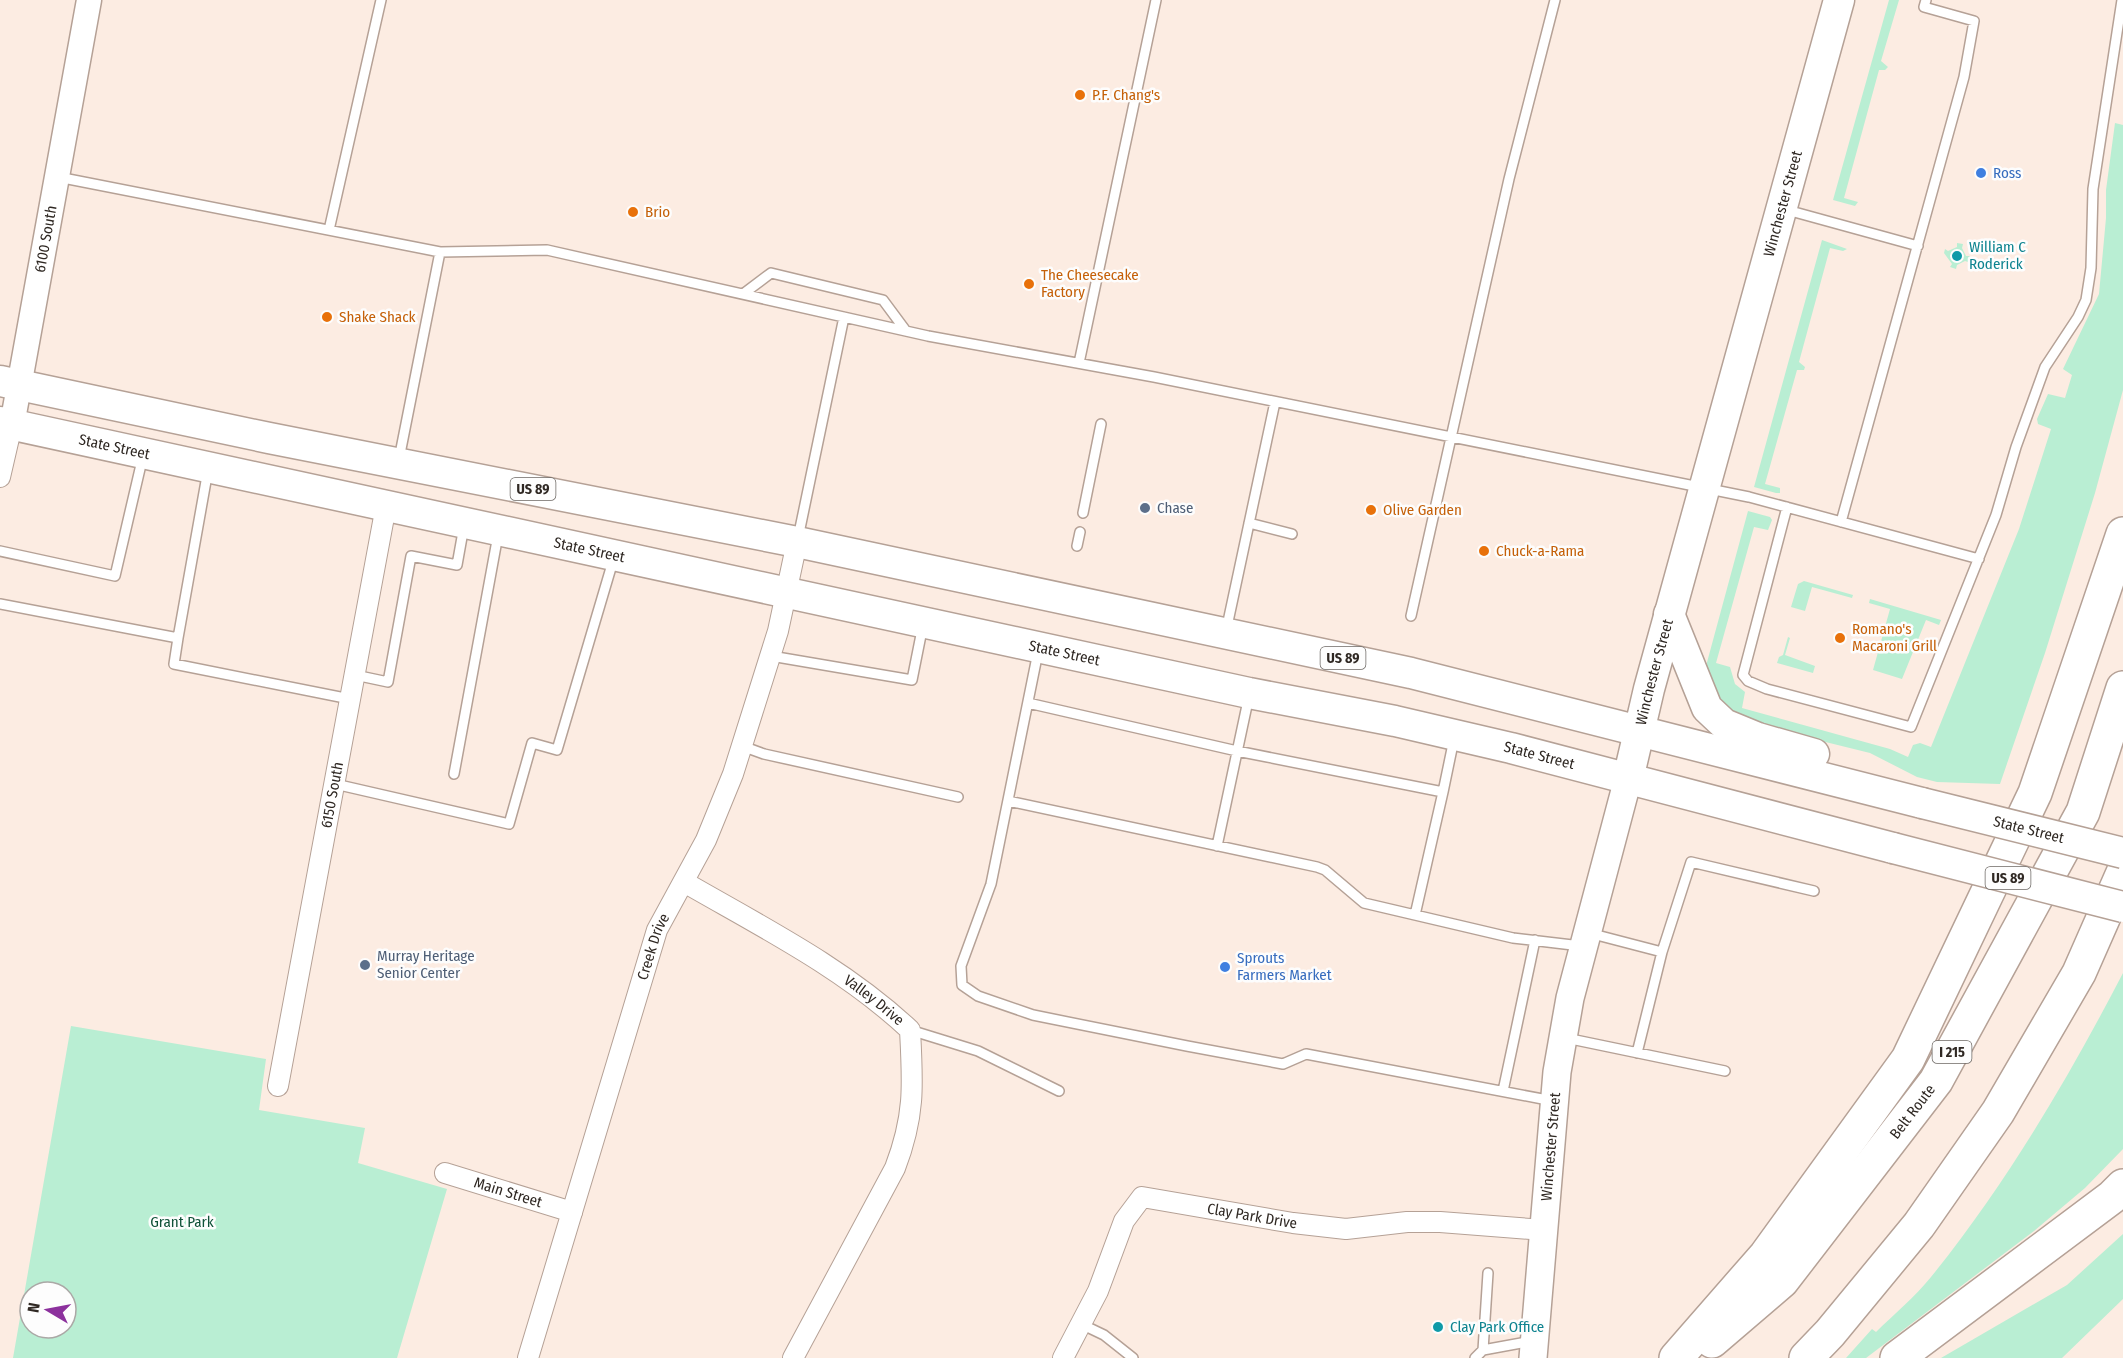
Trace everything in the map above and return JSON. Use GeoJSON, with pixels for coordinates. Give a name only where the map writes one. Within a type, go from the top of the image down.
{"type":"FeatureCollection","features":[{"type":"Feature","properties":{"kind":"highway"},"geometry":{"type":"LineString","coordinates":[[1676,1358],[1766,1255],[1908,1059],[2035,793],[2123,534]]}},
{"type":"Feature","properties":{"kind":"highway","name":"Belt Route"},"geometry":{"type":"LineString","coordinates":[[1693,1358],[1782,1281],[1936,1081],[2082,812],[2123,688]]}},
{"type":"Feature","properties":{"kind":"highway"},"geometry":{"type":"LineString","coordinates":[[1806,1358],[1830,1333],[1918,1225],[1998,1112],[2079,973],[2123,873]]}},
{"type":"Feature","properties":{"kind":"highway"},"geometry":{"type":"LineString","coordinates":[[1897,1358],[2112,1197],[2123,1186]]}},
{"type":"Feature","properties":{"kind":"main road","name":"Winchester Street"},"geometry":{"type":"LineString","coordinates":[[1533,1348],[1555,1101],[1563,1038],[1585,940],[1669,614],[1839,0]]}},
{"type":"Feature","properties":{"kind":"main road","name":"State Street"},"geometry":{"type":"LineString","coordinates":[[10,384],[797,542],[1411,673],[1640,729],[2123,853]]}},
{"type":"Feature","properties":{"kind":"main road","name":"State Street"},"geometry":{"type":"LineString","coordinates":[[6,423],[1249,693],[1455,735],[2123,907]]}},
{"type":"Feature","properties":{"kind":"main road"},"geometry":{"type":"LineString","coordinates":[[1669,614],[1697,679],[1703,702],[1724,724],[1758,738],[1858,767],[1922,803]]}},
{"type":"Feature","properties":{"kind":"street","name":"6100 South"},"geometry":{"type":"LineString","coordinates":[[0,477],[10,384],[58,177],[89,0]]}},
{"type":"Feature","properties":{"kind":"street","name":"6150 South"},"geometry":{"type":"LineString","coordinates":[[278,1086],[386,506]]}},
{"type":"Feature","properties":{"kind":"street","name":"Creek Drive"},"geometry":{"type":"LineString","coordinates":[[528,1358],[657,930],[706,840],[742,746],[771,656],[788,592],[797,542]]}},
{"type":"Feature","properties":{"kind":"street","name":"Valley Drive"},"geometry":{"type":"LineString","coordinates":[[684,882],[846,977],[880,1002],[910,1030],[914,1093],[905,1143],[895,1168],[793,1358]]}},
{"type":"Feature","properties":{"kind":"street","name":"Main Street"},"geometry":{"type":"LineString","coordinates":[[445,1173],[572,1212]]}},
{"type":"Feature","properties":{"kind":"street","name":"Clay Park Drive"},"geometry":{"type":"LineString","coordinates":[[1063,1358],[1098,1291],[1124,1221],[1142,1197],[1293,1224],[1346,1229],[1407,1222],[1440,1222],[1544,1230]]}},
{"type":"Feature","properties":{"kind":"lane"},"geometry":{"type":"LineString","coordinates":[[329,230],[381,0]]}},
{"type":"Feature","properties":{"kind":"lane"},"geometry":{"type":"LineString","coordinates":[[1079,363],[1156,0]]}},
{"type":"Feature","properties":{"kind":"lane"},"geometry":{"type":"LineString","coordinates":[[1411,616],[1509,179],[1555,0]]}},
{"type":"Feature","properties":{"kind":"lane"},"geometry":{"type":"LineString","coordinates":[[1841,522],[1964,76],[1974,21],[1924,7],[1926,0]]}},
{"type":"Feature","properties":{"kind":"lane"},"geometry":{"type":"LineString","coordinates":[[1787,507],[1743,675],[1748,681],[1778,692],[1911,727],[1979,559],[2045,368],[2078,317],[2089,287],[2093,189],[2122,0]]}},
{"type":"Feature","properties":{"kind":"lane"},"geometry":{"type":"LineString","coordinates":[[58,177],[440,252],[547,250],[906,331],[1079,363],[1704,488],[1787,507],[1979,559]]}},
{"type":"Feature","properties":{"kind":"lane"},"geometry":{"type":"LineString","coordinates":[[1781,208],[1918,246]]}},
{"type":"Feature","properties":{"kind":"lane"},"geometry":{"type":"LineString","coordinates":[[399,463],[440,252]]}},
{"type":"Feature","properties":{"kind":"lane"},"geometry":{"type":"LineString","coordinates":[[743,294],[771,273],[883,300],[906,331]]}},
{"type":"Feature","properties":{"kind":"lane"},"geometry":{"type":"LineString","coordinates":[[797,542],[844,317]]}},
{"type":"Feature","properties":{"kind":"lane"},"geometry":{"type":"LineString","coordinates":[[1225,633],[1275,402]]}},
{"type":"Feature","properties":{"kind":"lane"},"geometry":{"type":"LineString","coordinates":[[1083,513],[1101,424]]}},
{"type":"Feature","properties":{"kind":"lane"},"geometry":{"type":"LineString","coordinates":[[0,551],[115,576],[144,453]]}},
{"type":"Feature","properties":{"kind":"lane"},"geometry":{"type":"LineString","coordinates":[[208,467],[174,664],[350,699]]}},
{"type":"Feature","properties":{"kind":"lane"},"geometry":{"type":"LineString","coordinates":[[355,675],[388,682],[411,556],[457,565],[464,522]]}},
{"type":"Feature","properties":{"kind":"lane"},"geometry":{"type":"LineString","coordinates":[[1249,523],[1292,534]]}},
{"type":"Feature","properties":{"kind":"lane"},"geometry":{"type":"LineString","coordinates":[[454,774],[499,530]]}},
{"type":"Feature","properties":{"kind":"lane"},"geometry":{"type":"LineString","coordinates":[[1077,546],[1080,532]]}},
{"type":"Feature","properties":{"kind":"lane"},"geometry":{"type":"LineString","coordinates":[[334,784],[510,824],[532,743],[557,750],[614,555]]}},
{"type":"Feature","properties":{"kind":"lane"},"geometry":{"type":"LineString","coordinates":[[0,604],[178,638]]}},
{"type":"Feature","properties":{"kind":"lane"},"geometry":{"type":"LineString","coordinates":[[771,656],[912,680],[924,622]]}},
{"type":"Feature","properties":{"kind":"lane"},"geometry":{"type":"LineString","coordinates":[[1040,647],[991,884],[962,966],[962,985],[978,996],[1033,1016],[1283,1064],[1306,1054],[1555,1101]]}},
{"type":"Feature","properties":{"kind":"lane"},"geometry":{"type":"LineString","coordinates":[[1217,846],[1249,693]]}},
{"type":"Feature","properties":{"kind":"lane"},"geometry":{"type":"LineString","coordinates":[[1028,703],[1237,751],[1443,792]]}},
{"type":"Feature","properties":{"kind":"lane"},"geometry":{"type":"LineString","coordinates":[[1415,915],[1455,735]]}},
{"type":"Feature","properties":{"kind":"lane"},"geometry":{"type":"LineString","coordinates":[[742,746],[765,754],[958,797]]}},
{"type":"Feature","properties":{"kind":"lane"},"geometry":{"type":"LineString","coordinates":[[1008,801],[1325,870],[1364,903],[1513,938],[1585,940],[1662,952]]}},
{"type":"Feature","properties":{"kind":"lane"},"geometry":{"type":"LineString","coordinates":[[1637,1053],[1662,952],[1691,862],[1814,891]]}},
{"type":"Feature","properties":{"kind":"lane"},"geometry":{"type":"LineString","coordinates":[[1503,1091],[1535,940]]}},
{"type":"Feature","properties":{"kind":"lane"},"geometry":{"type":"LineString","coordinates":[[910,1030],[978,1051],[1059,1090]]}},
{"type":"Feature","properties":{"kind":"lane"},"geometry":{"type":"LineString","coordinates":[[1563,1038],[1725,1071]]}},
{"type":"Feature","properties":{"kind":"lane"},"geometry":{"type":"LineString","coordinates":[[1475,1358],[1483,1350],[1488,1273]]}},
{"type":"Feature","properties":{"kind":"lane"},"geometry":{"type":"LineString","coordinates":[[1081,1324],[1104,1335],[1133,1358]]}},
{"type":"Feature","properties":{"kind":"lane"},"geometry":{"type":"LineString","coordinates":[[1483,1350],[1533,1348]]}},
{"type":"Feature","properties":{"kind":"green space"},"geometry":{"type":"Polygon","coordinates":[[[1889,0],[1899,0],[1881,61],[1888,67],[1885,70],[1879,70],[1844,198],[1858,202],[1855,206],[1833,200],[1889,0]]]}},
{"type":"Feature","properties":{"kind":"green space"},"geometry":{"type":"Polygon","coordinates":[[[2115,123],[2123,125],[2123,390],[2095,493],[2045,653],[2000,784],[1937,782],[1917,777],[1870,753],[1741,721],[1724,711],[1706,666],[1748,511],[1770,517],[1772,520],[1768,530],[1754,527],[1716,663],[1730,667],[1735,684],[1745,692],[1742,708],[1890,749],[1908,757],[1913,745],[1920,743],[1931,747],[2019,529],[2051,429],[2038,424],[2037,419],[2048,394],[2065,398],[2072,375],[2063,369],[2099,294],[2106,218],[2106,190],[2115,123]]]}},
{"type":"Feature","properties":{"kind":"green space"},"geometry":{"type":"Polygon","coordinates":[[[1822,240],[1847,249],[1843,251],[1830,248],[1799,362],[1805,367],[1804,370],[1797,370],[1765,484],[1780,488],[1780,493],[1776,493],[1754,487],[1822,240]]]}},
{"type":"Feature","properties":{"kind":"green space"},"geometry":{"type":"Polygon","coordinates":[[[1957,243],[1963,244],[1962,248],[1966,256],[1970,256],[1968,262],[1957,265],[1956,269],[1950,267],[1952,264],[1944,253],[1945,249],[1948,251],[1957,247],[1957,243]]]}},
{"type":"Feature","properties":{"kind":"green space"},"geometry":{"type":"Polygon","coordinates":[[[1804,581],[1853,595],[1852,598],[1812,587],[1805,611],[1791,607],[1798,584],[1804,581]]]}},
{"type":"Feature","properties":{"kind":"green space"},"geometry":{"type":"Polygon","coordinates":[[[1870,599],[1941,620],[1939,625],[1926,620],[1902,679],[1873,670],[1890,609],[1869,603],[1870,599]]]}},
{"type":"Feature","properties":{"kind":"green space"},"geometry":{"type":"Polygon","coordinates":[[[1788,637],[1790,638],[1785,655],[1815,666],[1813,673],[1777,663],[1779,657],[1783,655],[1788,637]]]}},
{"type":"Feature","properties":{"kind":"green space"},"geometry":{"type":"Polygon","coordinates":[[[2123,973],[2123,1149],[2085,1188],[2034,1231],[1866,1358],[1846,1358],[1872,1329],[1876,1332],[1925,1284],[1959,1242],[2010,1168],[2058,1091],[2123,973]]]}},
{"type":"Feature","properties":{"kind":"green space","name":"Grant Park"},"geometry":{"type":"Polygon","coordinates":[[[71,1026],[266,1059],[259,1110],[365,1128],[358,1163],[447,1189],[397,1358],[13,1358],[18,1329],[18,1340],[78,1340],[78,1280],[27,1280],[71,1026]]]}},
{"type":"Feature","properties":{"kind":"green space"},"geometry":{"type":"Polygon","coordinates":[[[2123,1234],[2123,1299],[2062,1358],[1941,1358],[2067,1285],[2123,1234]]]}},
{"type":"Feature","properties":{"kind":"place","name":"P.F. Chang's"},"geometry":{"type":"Point","coordinates":[1080,95]}},
{"type":"Feature","properties":{"kind":"place","name":"Ross"},"geometry":{"type":"Point","coordinates":[1981,173]}},
{"type":"Feature","properties":{"kind":"place","name":"Brio"},"geometry":{"type":"Point","coordinates":[633,212]}},
{"type":"Feature","properties":{"kind":"place","name":"William C Roderick"},"geometry":{"type":"Point","coordinates":[1957,256]}},
{"type":"Feature","properties":{"kind":"place","name":"The Cheesecake Factory"},"geometry":{"type":"Point","coordinates":[1029,284]}},
{"type":"Feature","properties":{"kind":"place","name":"Shake Shack"},"geometry":{"type":"Point","coordinates":[327,317]}},
{"type":"Feature","properties":{"kind":"place","name":"Chase"},"geometry":{"type":"Point","coordinates":[1145,508]}},
{"type":"Feature","properties":{"kind":"place","name":"Olive Garden"},"geometry":{"type":"Point","coordinates":[1371,510]}},
{"type":"Feature","properties":{"kind":"place","name":"Chuck-a-Rama"},"geometry":{"type":"Point","coordinates":[1484,551]}},
{"type":"Feature","properties":{"kind":"place","name":"Romano's Macaroni Grill"},"geometry":{"type":"Point","coordinates":[1840,638]}},
{"type":"Feature","properties":{"kind":"place","name":"Murray Heritage Senior Center"},"geometry":{"type":"Point","coordinates":[365,965]}},
{"type":"Feature","properties":{"kind":"place","name":"Sprouts Farmers Market"},"geometry":{"type":"Point","coordinates":[1225,967]}},
{"type":"Feature","properties":{"kind":"place","name":"Clay Park Office"},"geometry":{"type":"Point","coordinates":[1438,1327]}}]}
